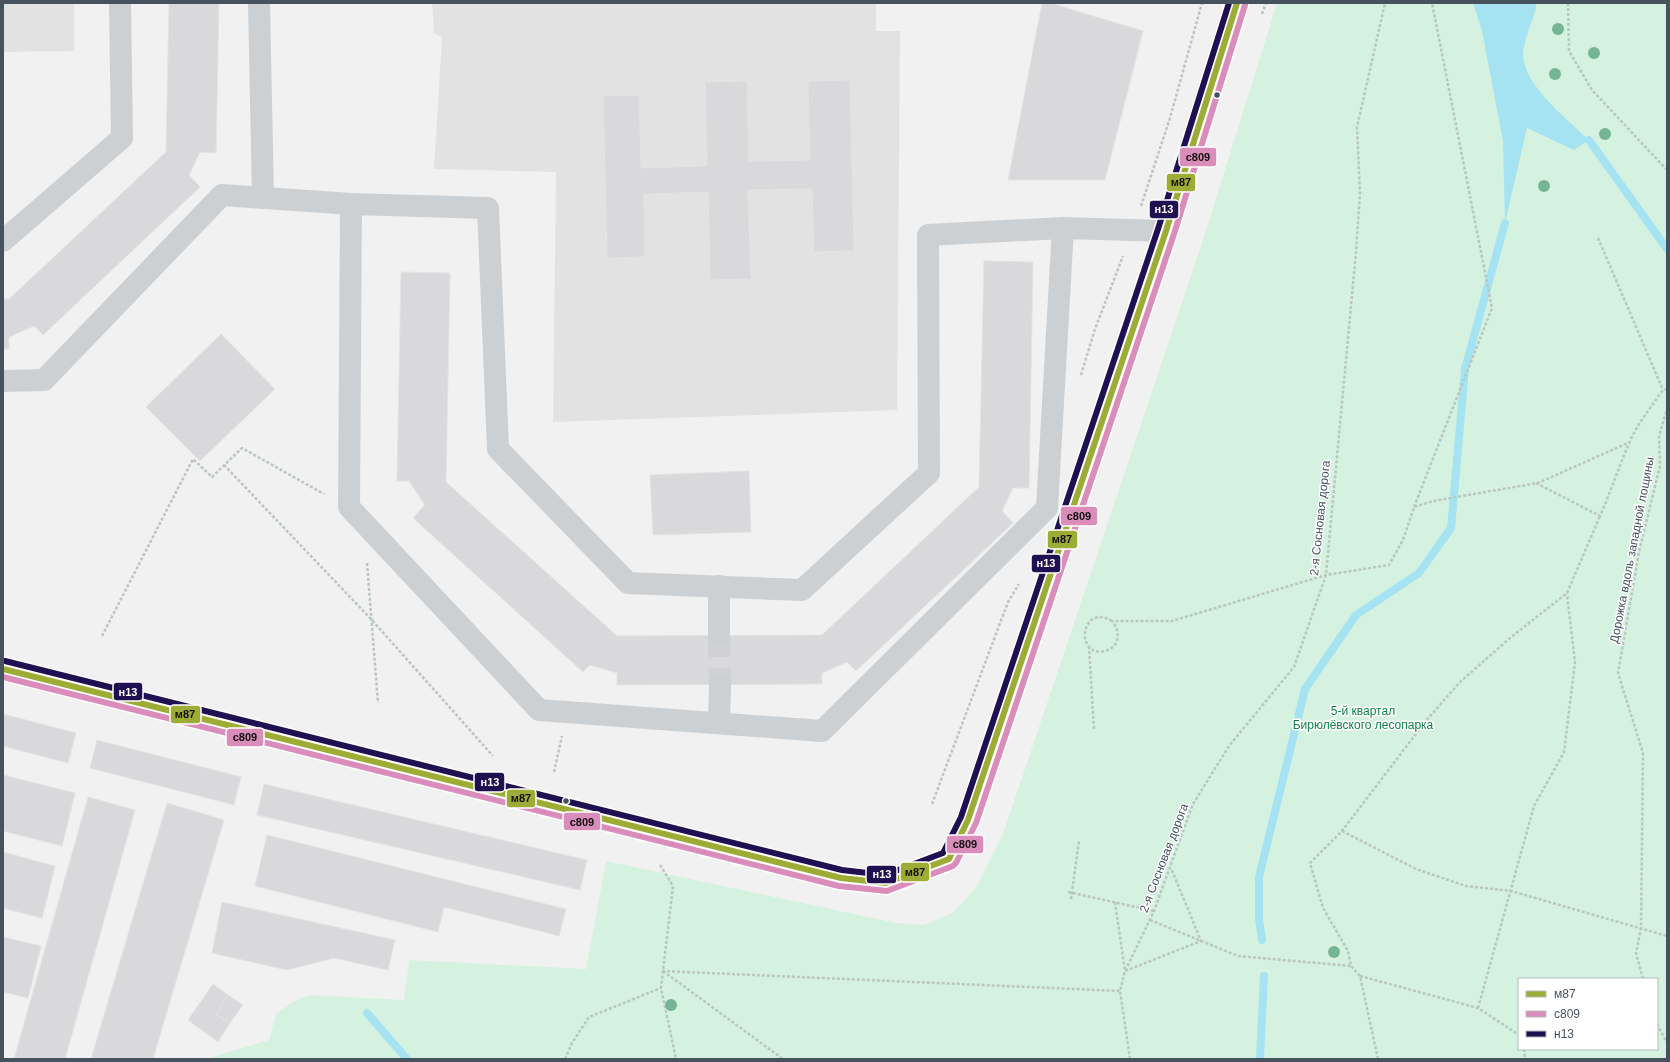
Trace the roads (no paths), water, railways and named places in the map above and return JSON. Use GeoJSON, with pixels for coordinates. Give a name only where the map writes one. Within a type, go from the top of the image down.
{"type":"FeatureCollection","features":[{"type":"Feature","properties":{"kind":"street"},"geometry":{"type":"LineString","coordinates":[[3,241],[122,138],[120,3]]}},
{"type":"Feature","properties":{"kind":"street"},"geometry":{"type":"LineString","coordinates":[[259,3],[263,198]]}},
{"type":"Feature","properties":{"kind":"street"},"geometry":{"type":"LineString","coordinates":[[3,669],[841,878],[886,883],[921,871],[949,859],[968,820],[1166,232],[1238,3]]}},
{"type":"Feature","properties":{"kind":"street"},"geometry":{"type":"LineString","coordinates":[[3,381],[44,380],[222,195],[351,204],[488,208],[498,449],[628,583],[802,590],[929,473],[928,236],[1063,228],[1166,232]]}},
{"type":"Feature","properties":{"kind":"street"},"geometry":{"type":"LineString","coordinates":[[351,204],[349,507],[363,523],[539,710],[822,731],[1047,508],[1063,228]]}},
{"type":"Feature","properties":{"kind":"street"},"geometry":{"type":"LineString","coordinates":[[719,586],[720,635]]}},
{"type":"Feature","properties":{"kind":"street"},"geometry":{"type":"LineString","coordinates":[[719,723],[720,685]]}},
{"type":"Feature","properties":{"kind":"water"},"geometry":{"type":"Polygon","coordinates":[[[1473,3],[1536,3],[1536,9],[1528,31],[1523,53],[1525,65],[1530,77],[1548,101],[1589,140],[1574,150],[1527,128],[1505,223],[1503,141],[1482,31],[1473,3]]]}},
{"type":"Feature","properties":{"kind":"waterway"},"geometry":{"type":"LineString","coordinates":[[1589,140],[1667,249]]}},
{"type":"Feature","properties":{"kind":"waterway"},"geometry":{"type":"LineString","coordinates":[[1262,940],[1259,919],[1259,877],[1305,689],[1356,615],[1419,573],[1451,528],[1465,369],[1505,223]]}},
{"type":"Feature","properties":{"kind":"waterway"},"geometry":{"type":"LineString","coordinates":[[1260,1059],[1264,976]]}},
{"type":"Feature","properties":{"kind":"waterway"},"geometry":{"type":"LineString","coordinates":[[367,1013],[407,1059]]}},
{"type":"Feature","properties":{"kind":"tunnel"},"geometry":{"type":"LineString","coordinates":[[719,635],[720,685]]}},
{"type":"Feature","properties":{"kind":"park label","name":"5-й квартал Бирюлёвского лесопарка"},"geometry":{"type":"Point","coordinates":[1363,718]}}]}
